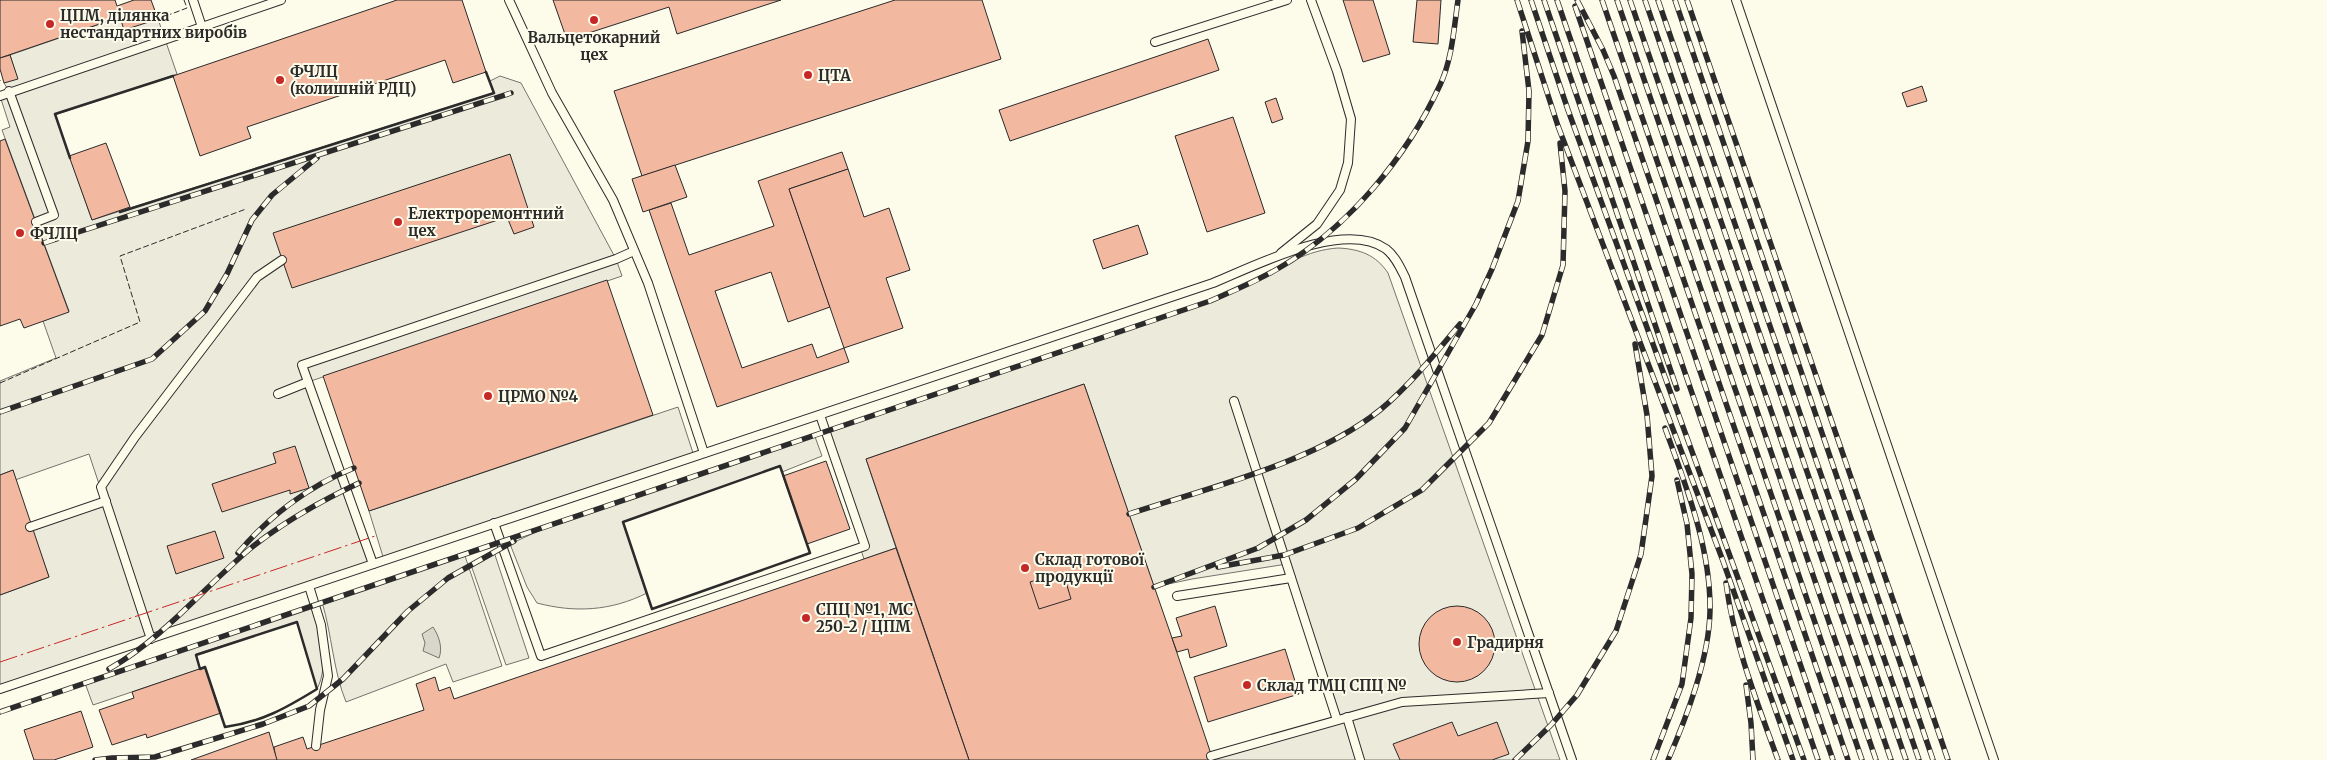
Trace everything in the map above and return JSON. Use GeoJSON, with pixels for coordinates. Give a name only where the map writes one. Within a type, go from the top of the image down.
{"type":"FeatureCollection","features":[{"type":"Feature","properties":{"kind":"lane"},"geometry":{"type":"LineString","coordinates":[[193,0],[202,27]]}},
{"type":"Feature","properties":{"kind":"lane"},"geometry":{"type":"LineString","coordinates":[[0,96],[281,0]]}},
{"type":"Feature","properties":{"kind":"lane"},"geometry":{"type":"LineString","coordinates":[[509,0],[552,93],[613,200],[648,283],[704,453]]}},
{"type":"Feature","properties":{"kind":"lane"},"geometry":{"type":"LineString","coordinates":[[1155,42],[1287,0]]}},
{"type":"Feature","properties":{"kind":"lane"},"geometry":{"type":"LineString","coordinates":[[1276,257],[1318,224],[1340,190],[1348,163],[1351,118],[1337,70],[1311,0]]}},
{"type":"Feature","properties":{"kind":"lane"},"geometry":{"type":"LineString","coordinates":[[1736,0],[1994,760]]}},
{"type":"Feature","properties":{"kind":"lane"},"geometry":{"type":"LineString","coordinates":[[10,91],[54,215],[36,222]]}},
{"type":"Feature","properties":{"kind":"lane"},"geometry":{"type":"LineString","coordinates":[[0,689],[1204,286],[1315,243],[1332,240],[1354,240],[1384,248],[1397,261],[1405,277],[1572,760]]}},
{"type":"Feature","properties":{"kind":"lane"},"geometry":{"type":"LineString","coordinates":[[373,564],[302,365],[634,251]]}},
{"type":"Feature","properties":{"kind":"lane"},"geometry":{"type":"LineString","coordinates":[[151,639],[101,488],[135,437],[257,277],[282,260]]}},
{"type":"Feature","properties":{"kind":"lane"},"geometry":{"type":"LineString","coordinates":[[278,394],[308,382]]}},
{"type":"Feature","properties":{"kind":"lane"},"geometry":{"type":"LineString","coordinates":[[1234,402],[1337,720]]}},
{"type":"Feature","properties":{"kind":"lane"},"geometry":{"type":"LineString","coordinates":[[494,523],[541,656],[865,546],[820,415]]}},
{"type":"Feature","properties":{"kind":"lane"},"geometry":{"type":"LineString","coordinates":[[30,527],[106,502]]}},
{"type":"Feature","properties":{"kind":"lane"},"geometry":{"type":"LineString","coordinates":[[1177,596],[1291,578]]}},
{"type":"Feature","properties":{"kind":"lane"},"geometry":{"type":"LineString","coordinates":[[309,586],[322,626],[328,676],[320,710],[316,746]]}},
{"type":"Feature","properties":{"kind":"lane"},"geometry":{"type":"LineString","coordinates":[[1211,756],[1402,702],[1549,693]]}},
{"type":"Feature","properties":{"kind":"lane"},"geometry":{"type":"LineString","coordinates":[[1347,717],[1360,760]]}},
{"type":"Feature","properties":{"kind":"shaded area"},"geometry":{"type":"Polygon","coordinates":[[[120,17],[158,19],[177,74],[55,115],[92,220],[493,93],[490,81],[500,76],[521,83],[616,259],[622,276],[308,382],[373,564],[0,689],[0,595],[49,577],[31,527],[105,502],[89,454],[15,480],[13,470],[0,475],[0,381],[56,358],[43,321],[69,311],[2,130],[10,127],[0,96],[9,91],[4,83],[17,78],[10,55],[120,17]]]}},
{"type":"Feature","properties":{"kind":"shaded area"},"geometry":{"type":"Polygon","coordinates":[[[1338,248],[1353,250],[1373,257],[1388,273],[1560,760],[1213,760],[1211,756],[1337,720],[1287,564],[1154,587],[1084,384],[866,459],[896,548],[864,559],[860,547],[865,546],[826,432],[1210,301],[1245,286],[1306,255],[1338,248]]]}},
{"type":"Feature","properties":{"kind":"shaded area"},"geometry":{"type":"Polygon","coordinates":[[[678,407],[694,456],[384,560],[369,511],[678,407]]]}},
{"type":"Feature","properties":{"kind":"shaded area"},"geometry":{"type":"Polygon","coordinates":[[[814,434],[822,456],[782,472],[779,466],[623,522],[647,593],[620,604],[579,609],[537,603],[527,587],[510,544],[567,518],[814,434]]]}},
{"type":"Feature","properties":{"kind":"shaded area"},"geometry":{"type":"Polygon","coordinates":[[[494,552],[529,658],[506,665],[471,565],[494,552]]]}},
{"type":"Feature","properties":{"kind":"shaded area"},"geometry":{"type":"Polygon","coordinates":[[[464,553],[502,666],[453,682],[446,664],[346,702],[338,678],[322,602],[464,553]]]}},
{"type":"Feature","properties":{"kind":"shaded area"},"geometry":{"type":"Polygon","coordinates":[[[313,605],[321,636],[323,658],[323,669],[317,689],[297,622],[196,654],[200,669],[93,705],[85,683],[313,605]]]}},
{"type":"Feature","properties":{"kind":"shaded area"},"geometry":{"type":"Polygon","coordinates":[[[433,627],[440,642],[439,658],[423,651],[425,643],[422,634],[433,627]]]}},
{"type":"Feature","properties":{"kind":"building","name":"ЦПМ, ділянка нестандартних виробів"},"geometry":{"type":"Polygon","coordinates":[[[0,0],[115,0],[117,6],[134,0],[151,0],[158,19],[124,30],[120,17],[0,58],[0,0]]]}},
{"type":"Feature","properties":{"kind":"building","name":"ФЧЛЦ (колишній РДЦ)"},"geometry":{"type":"Polygon","coordinates":[[[397,0],[462,0],[486,72],[453,83],[445,60],[247,127],[251,138],[200,156],[173,76],[397,0]]]}},
{"type":"Feature","properties":{"kind":"building","name":"Вальцетокарний цех"},"geometry":{"type":"Polygon","coordinates":[[[553,0],[781,0],[677,34],[669,7],[567,40],[553,0]]]}},
{"type":"Feature","properties":{"kind":"building","name":"ЦТА"},"geometry":{"type":"Polygon","coordinates":[[[895,0],[982,0],[1001,59],[642,176],[614,91],[895,0]]]}},
{"type":"Feature","properties":{"kind":"building"},"geometry":{"type":"Polygon","coordinates":[[[1343,0],[1373,0],[1390,54],[1363,62],[1343,0]]]}},
{"type":"Feature","properties":{"kind":"building"},"geometry":{"type":"Polygon","coordinates":[[[1417,0],[1441,0],[1438,44],[1413,42],[1417,0]]]}},
{"type":"Feature","properties":{"kind":"building"},"geometry":{"type":"Polygon","coordinates":[[[1208,39],[1219,70],[1010,141],[999,110],[1208,39]]]}},
{"type":"Feature","properties":{"kind":"building"},"geometry":{"type":"Polygon","coordinates":[[[10,55],[18,79],[4,83],[0,69],[0,58],[10,55]]]}},
{"type":"Feature","properties":{"kind":"building"},"geometry":{"type":"Polygon","coordinates":[[[1922,86],[1927,101],[1907,107],[1902,93],[1922,86]]]}},
{"type":"Feature","properties":{"kind":"building"},"geometry":{"type":"Polygon","coordinates":[[[1276,98],[1283,119],[1272,123],[1265,102],[1276,98]]]}},
{"type":"Feature","properties":{"kind":"building"},"geometry":{"type":"Polygon","coordinates":[[[1233,117],[1265,213],[1207,232],[1175,136],[1233,117]]]}},
{"type":"Feature","properties":{"kind":"building","name":"ФЧЛЦ"},"geometry":{"type":"Polygon","coordinates":[[[5,139],[69,312],[24,328],[20,319],[0,326],[0,141],[5,139]]]}},
{"type":"Feature","properties":{"kind":"building"},"geometry":{"type":"Polygon","coordinates":[[[106,143],[130,207],[92,220],[69,156],[106,143]]]}},
{"type":"Feature","properties":{"kind":"building"},"geometry":{"type":"Polygon","coordinates":[[[842,152],[848,169],[789,189],[830,307],[788,322],[771,272],[715,291],[742,368],[812,344],[817,358],[844,348],[849,362],[717,407],[649,210],[671,203],[689,255],[774,226],[758,181],[842,152]]]}},
{"type":"Feature","properties":{"kind":"building","name":"Електроремонтний цех"},"geometry":{"type":"Polygon","coordinates":[[[510,154],[534,227],[514,234],[507,217],[292,288],[273,233],[510,154]]]}},
{"type":"Feature","properties":{"kind":"building"},"geometry":{"type":"Polygon","coordinates":[[[675,165],[687,197],[643,212],[632,179],[675,165]]]}},
{"type":"Feature","properties":{"kind":"building"},"geometry":{"type":"Polygon","coordinates":[[[848,169],[864,217],[889,208],[910,270],[886,278],[903,328],[844,348],[789,189],[848,169]]]}},
{"type":"Feature","properties":{"kind":"building"},"geometry":{"type":"Polygon","coordinates":[[[1138,225],[1148,254],[1103,269],[1093,240],[1138,225]]]}},
{"type":"Feature","properties":{"kind":"building","name":"ЦРМО №4"},"geometry":{"type":"Polygon","coordinates":[[[607,280],[653,415],[369,511],[323,376],[607,280]]]}},
{"type":"Feature","properties":{"kind":"building","name":"Склад готової продукції"},"geometry":{"type":"Polygon","coordinates":[[[1084,384],[1213,760],[969,760],[866,459],[1084,384]]]}},
{"type":"Feature","properties":{"kind":"building"},"geometry":{"type":"Polygon","coordinates":[[[295,446],[309,488],[290,494],[290,490],[222,512],[212,484],[276,463],[273,453],[295,446]]]}},
{"type":"Feature","properties":{"kind":"building"},"geometry":{"type":"Polygon","coordinates":[[[826,461],[850,529],[807,544],[783,476],[826,461]]]}},
{"type":"Feature","properties":{"kind":"building"},"geometry":{"type":"Polygon","coordinates":[[[13,470],[49,577],[0,595],[0,475],[13,470]]]}},
{"type":"Feature","properties":{"kind":"building"},"geometry":{"type":"Polygon","coordinates":[[[215,531],[224,558],[176,574],[167,546],[215,531]]]}},
{"type":"Feature","properties":{"kind":"building","name":"СПЦ №1, МС 250-2 / ЦПМ"},"geometry":{"type":"Polygon","coordinates":[[[896,548],[969,760],[276,760],[274,747],[303,737],[307,749],[424,710],[416,684],[435,677],[439,691],[450,687],[454,699],[896,548]]]}},
{"type":"Feature","properties":{"kind":"building"},"geometry":{"type":"Polygon","coordinates":[[[1063,572],[1071,599],[1039,609],[1030,582],[1063,572]]]}},
{"type":"Feature","properties":{"kind":"building"},"geometry":{"type":"Polygon","coordinates":[[[1215,606],[1227,646],[1190,658],[1188,649],[1177,652],[1172,638],[1182,636],[1176,618],[1215,606]]]}},
{"type":"Feature","properties":{"kind":"building","name":"Градирня"},"geometry":{"type":"Polygon","coordinates":[[[1457,606],[1471,609],[1484,617],[1492,630],[1495,644],[1492,658],[1484,671],[1471,679],[1457,682],[1443,679],[1430,671],[1422,658],[1419,644],[1422,630],[1430,617],[1443,609],[1457,606]]]}},
{"type":"Feature","properties":{"kind":"building","name":"Склад ТМЦ СПЦ №"},"geometry":{"type":"Polygon","coordinates":[[[1285,649],[1299,694],[1208,722],[1194,677],[1285,649]]]}},
{"type":"Feature","properties":{"kind":"building"},"geometry":{"type":"Polygon","coordinates":[[[205,667],[221,713],[147,738],[146,734],[112,745],[99,710],[134,698],[132,692],[205,667]]]}},
{"type":"Feature","properties":{"kind":"building"},"geometry":{"type":"Polygon","coordinates":[[[81,711],[93,747],[54,760],[34,760],[24,730],[81,711]]]}},
{"type":"Feature","properties":{"kind":"building"},"geometry":{"type":"Polygon","coordinates":[[[1452,722],[1458,736],[1497,722],[1509,754],[1492,760],[1400,760],[1393,744],[1452,722]]]}},
{"type":"Feature","properties":{"kind":"building"},"geometry":{"type":"Polygon","coordinates":[[[269,732],[277,760],[191,760],[269,732]]]}},
{"type":"Feature","properties":{"kind":"railway"},"geometry":{"type":"LineString","coordinates":[[0,712],[1210,301],[1254,282],[1304,252],[1329,233],[1352,212],[1393,164],[1426,112],[1444,75],[1452,44],[1458,0]]}},
{"type":"Feature","properties":{"kind":"railway"},"geometry":{"type":"LineString","coordinates":[[1517,0],[1558,126],[1723,561],[1793,760]]}},
{"type":"Feature","properties":{"kind":"railway"},"geometry":{"type":"LineString","coordinates":[[1531,0],[1568,110],[1804,760]]}},
{"type":"Feature","properties":{"kind":"railway"},"geometry":{"type":"LineString","coordinates":[[1544,0],[1677,389]]}},
{"type":"Feature","properties":{"kind":"railway"},"geometry":{"type":"LineString","coordinates":[[1557,0],[1818,760]]}},
{"type":"Feature","properties":{"kind":"railway"},"geometry":{"type":"LineString","coordinates":[[1577,0],[1614,76],[1848,760]]}},
{"type":"Feature","properties":{"kind":"railway"},"geometry":{"type":"LineString","coordinates":[[1602,0],[1862,760]]}},
{"type":"Feature","properties":{"kind":"railway"},"geometry":{"type":"LineString","coordinates":[[1617,0],[1876,760]]}},
{"type":"Feature","properties":{"kind":"railway"},"geometry":{"type":"LineString","coordinates":[[1630,0],[1891,760]]}},
{"type":"Feature","properties":{"kind":"railway"},"geometry":{"type":"LineString","coordinates":[[1645,0],[1906,760]]}},
{"type":"Feature","properties":{"kind":"railway"},"geometry":{"type":"LineString","coordinates":[[1658,0],[1919,760]]}},
{"type":"Feature","properties":{"kind":"railway"},"geometry":{"type":"LineString","coordinates":[[1675,0],[1933,760]]}},
{"type":"Feature","properties":{"kind":"railway"},"geometry":{"type":"LineString","coordinates":[[1687,0],[1948,760]]}},
{"type":"Feature","properties":{"kind":"railway"},"geometry":{"type":"LineString","coordinates":[[1575,6],[1833,760]]}},
{"type":"Feature","properties":{"kind":"railway"},"geometry":{"type":"LineString","coordinates":[[1154,587],[1258,548],[1306,520],[1356,479],[1405,428],[1476,304],[1492,269],[1518,201],[1528,141],[1529,91],[1522,31]]}},
{"type":"Feature","properties":{"kind":"railway"},"geometry":{"type":"LineString","coordinates":[[44,243],[511,93]]}},
{"type":"Feature","properties":{"kind":"railway"},"geometry":{"type":"LineString","coordinates":[[1218,567],[1284,555],[1358,528],[1422,490],[1489,423],[1542,335],[1563,265],[1565,191],[1560,143]]}},
{"type":"Feature","properties":{"kind":"railway"},"geometry":{"type":"LineString","coordinates":[[0,412],[152,359],[205,311],[227,274],[252,220],[272,195],[317,158]]}},
{"type":"Feature","properties":{"kind":"railway"},"geometry":{"type":"LineString","coordinates":[[1129,514],[1260,472],[1325,445],[1380,410],[1402,390],[1460,324]]}},
{"type":"Feature","properties":{"kind":"railway"},"geometry":{"type":"LineString","coordinates":[[1515,760],[1551,725],[1577,695],[1616,631],[1641,554],[1652,476],[1647,415],[1635,344]]}},
{"type":"Feature","properties":{"kind":"railway"},"geometry":{"type":"LineString","coordinates":[[1665,428],[1689,495],[1702,541],[1709,587],[1710,611],[1706,648],[1696,687],[1668,760]]}},
{"type":"Feature","properties":{"kind":"railway"},"geometry":{"type":"LineString","coordinates":[[238,553],[263,527],[291,503],[322,483],[354,468]]}},
{"type":"Feature","properties":{"kind":"railway"},"geometry":{"type":"LineString","coordinates":[[1653,760],[1682,684],[1691,618],[1692,574],[1687,524],[1677,480]]}},
{"type":"Feature","properties":{"kind":"railway"},"geometry":{"type":"LineString","coordinates":[[109,669],[166,627],[233,564],[263,539],[303,512],[359,483]]}},
{"type":"Feature","properties":{"kind":"railway"},"geometry":{"type":"LineString","coordinates":[[95,760],[155,757],[263,724],[309,706],[343,679],[408,611],[448,578],[514,541]]}},
{"type":"Feature","properties":{"kind":"railway"},"geometry":{"type":"LineString","coordinates":[[1726,583],[1740,651],[1778,760]]}},
{"type":"Feature","properties":{"kind":"railway"},"geometry":{"type":"LineString","coordinates":[[1746,685],[1753,760]]}},
{"type":"Feature","properties":{"kind":"fence"},"geometry":{"type":"LineString","coordinates":[[158,19],[187,8],[184,0]]}},
{"type":"Feature","properties":{"kind":"fence"},"geometry":{"type":"LineString","coordinates":[[0,383],[140,322],[120,256],[246,209]]}},
{"type":"Feature","properties":{"kind":"wall"},"geometry":{"type":"LineString","coordinates":[[120,212],[494,93],[486,72]]}},
{"type":"Feature","properties":{"kind":"wall"},"geometry":{"type":"LineString","coordinates":[[70,158],[55,114],[173,76]]}},
{"type":"Feature","properties":{"kind":"wall"},"geometry":{"type":"LineString","coordinates":[[780,466],[810,553],[652,609],[623,522],[780,466]]}},
{"type":"Feature","properties":{"kind":"wall"},"geometry":{"type":"LineString","coordinates":[[297,622],[317,689],[262,718],[225,727],[205,667],[200,669],[196,655],[297,622]]}},
{"type":"Feature","properties":{"kind":"power"},"geometry":{"type":"LineString","coordinates":[[0,662],[375,536]]}},
{"type":"Feature","properties":{"kind":"place","name":"Вальцетокарний цех"},"geometry":{"type":"Point","coordinates":[594,20]}},
{"type":"Feature","properties":{"kind":"place","name":"ЦПМ, ділянка нестандартних виробів"},"geometry":{"type":"Point","coordinates":[50,24]}},
{"type":"Feature","properties":{"kind":"place","name":"ЦТА"},"geometry":{"type":"Point","coordinates":[808,75]}},
{"type":"Feature","properties":{"kind":"place","name":"ФЧЛЦ (колишній РДЦ)"},"geometry":{"type":"Point","coordinates":[280,80]}},
{"type":"Feature","properties":{"kind":"place","name":"Електроремонтний цех"},"geometry":{"type":"Point","coordinates":[398,222]}},
{"type":"Feature","properties":{"kind":"place","name":"ФЧЛЦ"},"geometry":{"type":"Point","coordinates":[20,233]}},
{"type":"Feature","properties":{"kind":"place","name":"ЦРМО №4"},"geometry":{"type":"Point","coordinates":[488,396]}},
{"type":"Feature","properties":{"kind":"place","name":"Склад готової продукції"},"geometry":{"type":"Point","coordinates":[1025,568]}},
{"type":"Feature","properties":{"kind":"place","name":"СПЦ №1, МС 250-2 / ЦПМ"},"geometry":{"type":"Point","coordinates":[806,618]}},
{"type":"Feature","properties":{"kind":"place","name":"Градирня"},"geometry":{"type":"Point","coordinates":[1457,642]}},
{"type":"Feature","properties":{"kind":"place","name":"Склад ТМЦ СПЦ №"},"geometry":{"type":"Point","coordinates":[1247,685]}}]}
